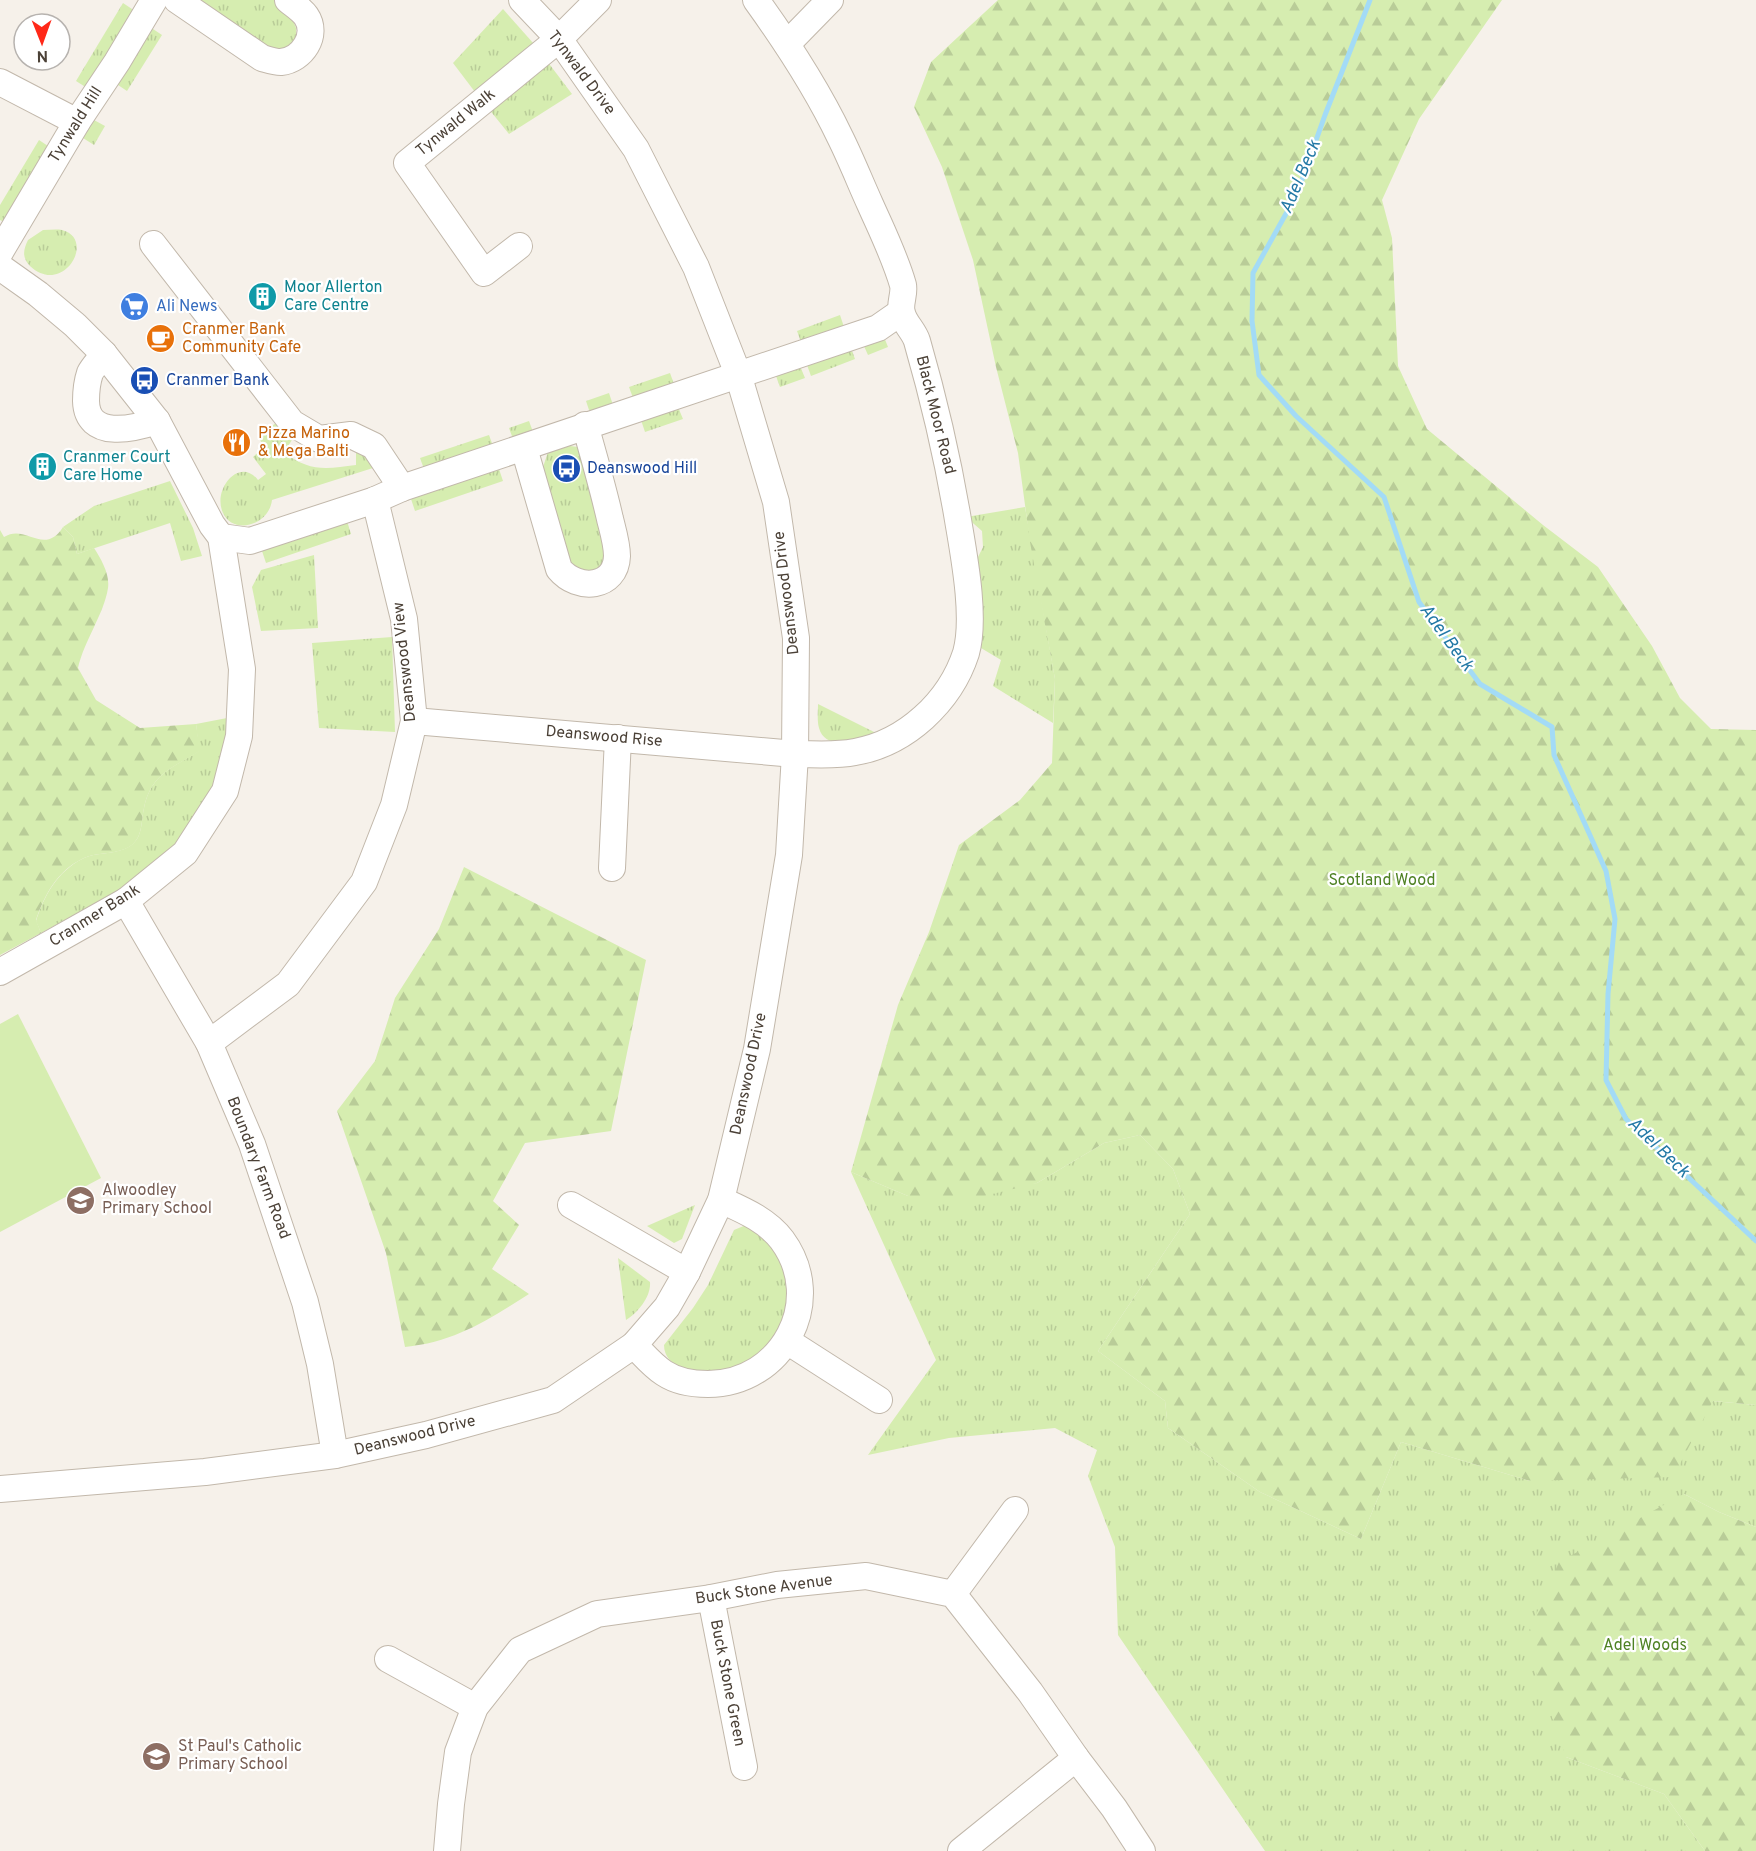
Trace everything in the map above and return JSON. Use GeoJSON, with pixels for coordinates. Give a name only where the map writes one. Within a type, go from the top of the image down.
{"type":"FeatureCollection","features":[{"type":"Feature","properties":{"kind":"street","name":"Tynwald Hill"},"geometry":{"type":"LineString","coordinates":[[0,252],[76,122],[117,62],[154,0]]}},
{"type":"Feature","properties":{"kind":"street"},"geometry":{"type":"LineString","coordinates":[[177,0],[262,58],[282,62],[301,53],[310,35],[310,25],[306,15],[288,0]]}},
{"type":"Feature","properties":{"kind":"street","name":"Tynwald Drive"},"geometry":{"type":"LineString","coordinates":[[522,0],[559,39],[636,149]]}},
{"type":"Feature","properties":{"kind":"street"},"geometry":{"type":"LineString","coordinates":[[559,39],[598,0]]}},
{"type":"Feature","properties":{"kind":"street"},"geometry":{"type":"LineString","coordinates":[[221,537],[249,541],[375,500],[402,488],[524,448],[585,425],[878,328],[901,312],[904,288],[840,136],[787,44],[756,0]]}},
{"type":"Feature","properties":{"kind":"street"},"geometry":{"type":"LineString","coordinates":[[787,44],[830,0]]}},
{"type":"Feature","properties":{"kind":"street","name":"Tynwald Walk"},"geometry":{"type":"LineString","coordinates":[[519,246],[484,273],[407,163],[559,39]]}},
{"type":"Feature","properties":{"kind":"street"},"geometry":{"type":"LineString","coordinates":[[0,82],[76,122]]}},
{"type":"Feature","properties":{"kind":"street","name":"Deanswood Drive"},"geometry":{"type":"LineString","coordinates":[[0,1489],[205,1472],[335,1455],[426,1435],[553,1400],[634,1345],[667,1307],[687,1272],[721,1200],[757,1048],[789,855],[795,754],[796,639],[776,502],[738,374],[696,267],[636,149]]}},
{"type":"Feature","properties":{"kind":"street"},"geometry":{"type":"LineString","coordinates":[[153,244],[292,423],[319,439],[351,435],[374,446],[402,488]]}},
{"type":"Feature","properties":{"kind":"street","name":"Cranmer Bank"},"geometry":{"type":"LineString","coordinates":[[0,267],[38,294],[75,325],[104,354],[157,421],[212,525],[221,537],[242,669],[239,736],[225,791],[186,853],[126,901],[0,972]]}},
{"type":"Feature","properties":{"kind":"street","name":"Black Moor Road"},"geometry":{"type":"LineString","coordinates":[[795,754],[855,752],[878,746],[901,735],[940,701],[958,671],[966,652],[969,635],[968,599],[953,490],[916,337],[901,312]]}},
{"type":"Feature","properties":{"kind":"street"},"geometry":{"type":"LineString","coordinates":[[104,354],[91,372],[86,388],[86,406],[92,419],[101,426],[115,429],[128,429],[157,421]]}},
{"type":"Feature","properties":{"kind":"street"},"geometry":{"type":"LineString","coordinates":[[524,448],[559,569],[574,582],[583,585],[593,584],[609,574],[615,566],[617,556],[606,502],[585,425]]}},
{"type":"Feature","properties":{"kind":"street","name":"Deanswood View"},"geometry":{"type":"LineString","coordinates":[[209,1042],[288,984],[364,882],[394,805],[414,721],[404,619],[375,500]]}},
{"type":"Feature","properties":{"kind":"street","name":"Deanswood Rise"},"geometry":{"type":"LineString","coordinates":[[414,721],[795,754]]}},
{"type":"Feature","properties":{"kind":"street"},"geometry":{"type":"LineString","coordinates":[[612,868],[618,738]]}},
{"type":"Feature","properties":{"kind":"street","name":"Boundary Farm Road"},"geometry":{"type":"LineString","coordinates":[[126,901],[209,1042],[252,1144],[305,1302],[320,1364],[335,1455]]}},
{"type":"Feature","properties":{"kind":"street"},"geometry":{"type":"LineString","coordinates":[[634,1345],[664,1374],[693,1384],[724,1384],[754,1374],[778,1354],[787,1341],[794,1328],[800,1297],[796,1267],[782,1239],[759,1218],[721,1200]]}},
{"type":"Feature","properties":{"kind":"street"},"geometry":{"type":"LineString","coordinates":[[571,1205],[687,1272]]}},
{"type":"Feature","properties":{"kind":"street"},"geometry":{"type":"LineString","coordinates":[[787,1341],[879,1400]]}},
{"type":"Feature","properties":{"kind":"street"},"geometry":{"type":"LineString","coordinates":[[1015,1510],[953,1594],[1030,1692],[1114,1808],[1142,1851]]}},
{"type":"Feature","properties":{"kind":"street","name":"Buck Stone Avenue"},"geometry":{"type":"LineString","coordinates":[[447,1851],[458,1752],[475,1707],[520,1650],[597,1614],[711,1598],[777,1585],[866,1576],[953,1594]]}},
{"type":"Feature","properties":{"kind":"street","name":"Buck Stone Green"},"geometry":{"type":"LineString","coordinates":[[711,1598],[744,1767]]}},
{"type":"Feature","properties":{"kind":"street"},"geometry":{"type":"LineString","coordinates":[[388,1659],[475,1707]]}},
{"type":"Feature","properties":{"kind":"street"},"geometry":{"type":"LineString","coordinates":[[961,1851],[1076,1758]]}},
{"type":"Feature","properties":{"kind":"green space"},"geometry":{"type":"Polygon","coordinates":[[[190,0],[275,0],[290,13],[296,28],[292,46],[272,53],[190,0]]]}},
{"type":"Feature","properties":{"kind":"green space","name":"Scotland Wood"},"geometry":{"type":"Polygon","coordinates":[[[998,0],[1502,0],[1419,119],[1382,200],[1392,238],[1398,366],[1427,429],[1543,525],[1598,567],[1652,646],[1680,698],[1711,729],[1756,730],[1756,1405],[1713,1401],[1673,1477],[1530,1481],[1401,1442],[1361,1539],[1260,1492],[1168,1428],[1165,1401],[1098,1351],[1190,1214],[1173,1169],[1140,1135],[1104,1143],[1037,1183],[968,1200],[908,1196],[851,1172],[898,1005],[929,932],[959,845],[1020,800],[1052,763],[1055,679],[1030,542],[1018,453],[996,367],[973,260],[942,167],[914,107],[931,62],[998,0]]]}},
{"type":"Feature","properties":{"kind":"green space"},"geometry":{"type":"Polygon","coordinates":[[[123,3],[135,11],[87,88],[76,81],[123,3]]]}},
{"type":"Feature","properties":{"kind":"green space"},"geometry":{"type":"Polygon","coordinates":[[[503,9],[534,44],[475,92],[453,63],[503,9]]]}},
{"type":"Feature","properties":{"kind":"green space"},"geometry":{"type":"Polygon","coordinates":[[[150,27],[162,35],[127,91],[115,83],[150,27]]]}},
{"type":"Feature","properties":{"kind":"green space"},"geometry":{"type":"Polygon","coordinates":[[[547,61],[572,94],[509,134],[488,108],[547,61]]]}},
{"type":"Feature","properties":{"kind":"green space"},"geometry":{"type":"Polygon","coordinates":[[[94,120],[105,126],[94,145],[83,138],[94,120]]]}},
{"type":"Feature","properties":{"kind":"green space"},"geometry":{"type":"Polygon","coordinates":[[[39,140],[51,148],[6,223],[0,220],[0,205],[39,140]]]}},
{"type":"Feature","properties":{"kind":"green space"},"geometry":{"type":"Polygon","coordinates":[[[43,230],[62,230],[72,235],[76,244],[76,254],[72,263],[64,271],[54,275],[42,274],[27,263],[25,257],[24,251],[28,240],[43,230]]]}},
{"type":"Feature","properties":{"kind":"green space"},"geometry":{"type":"Polygon","coordinates":[[[840,315],[844,327],[801,342],[797,331],[840,315]]]}},
{"type":"Feature","properties":{"kind":"green space"},"geometry":{"type":"Polygon","coordinates":[[[884,337],[888,347],[868,355],[863,344],[884,337]]]}},
{"type":"Feature","properties":{"kind":"green space"},"geometry":{"type":"Polygon","coordinates":[[[851,348],[855,359],[811,376],[807,365],[851,348]]]}},
{"type":"Feature","properties":{"kind":"green space"},"geometry":{"type":"Polygon","coordinates":[[[800,366],[805,378],[780,387],[776,376],[800,366]]]}},
{"type":"Feature","properties":{"kind":"green space"},"geometry":{"type":"Polygon","coordinates":[[[670,373],[674,384],[633,398],[629,387],[670,373]]]}},
{"type":"Feature","properties":{"kind":"green space"},"geometry":{"type":"Polygon","coordinates":[[[609,393],[613,405],[590,413],[586,401],[609,393]]]}},
{"type":"Feature","properties":{"kind":"green space"},"geometry":{"type":"Polygon","coordinates":[[[678,407],[683,419],[645,432],[641,420],[678,407]]]}},
{"type":"Feature","properties":{"kind":"green space"},"geometry":{"type":"Polygon","coordinates":[[[278,421],[292,440],[284,452],[302,463],[327,468],[356,465],[356,451],[368,459],[373,468],[272,500],[269,509],[258,521],[242,525],[234,524],[223,513],[221,495],[224,486],[229,479],[243,472],[251,474],[258,480],[266,474],[253,457],[265,446],[258,438],[278,421]]]}},
{"type":"Feature","properties":{"kind":"green space"},"geometry":{"type":"Polygon","coordinates":[[[529,421],[533,432],[513,439],[509,428],[529,421]]]}},
{"type":"Feature","properties":{"kind":"green space"},"geometry":{"type":"Polygon","coordinates":[[[489,435],[493,446],[424,469],[420,458],[489,435]]]}},
{"type":"Feature","properties":{"kind":"green space"},"geometry":{"type":"Polygon","coordinates":[[[570,446],[578,447],[584,453],[606,541],[606,565],[593,577],[565,563],[542,470],[548,452],[570,446]]]}},
{"type":"Feature","properties":{"kind":"green space"},"geometry":{"type":"Polygon","coordinates":[[[499,469],[503,481],[415,511],[411,499],[499,469]]]}},
{"type":"Feature","properties":{"kind":"green space"},"geometry":{"type":"Polygon","coordinates":[[[170,481],[193,528],[202,556],[181,561],[170,523],[77,554],[73,537],[63,527],[94,506],[170,481]]]}},
{"type":"Feature","properties":{"kind":"green space"},"geometry":{"type":"Polygon","coordinates":[[[1025,507],[1055,679],[1053,723],[993,686],[1001,660],[981,648],[976,561],[983,547],[982,531],[966,517],[1025,507]]]}},
{"type":"Feature","properties":{"kind":"green space"},"geometry":{"type":"Polygon","coordinates":[[[347,521],[351,534],[266,563],[262,551],[347,521]]]}},
{"type":"Feature","properties":{"kind":"green space"},"geometry":{"type":"Polygon","coordinates":[[[63,527],[73,537],[77,554],[94,548],[108,577],[106,598],[78,668],[96,700],[140,728],[196,724],[200,751],[164,773],[157,780],[147,796],[140,832],[132,845],[119,851],[89,856],[65,870],[47,893],[39,911],[36,920],[41,933],[0,955],[0,530],[4,537],[20,534],[42,540],[56,535],[63,527]]]}},
{"type":"Feature","properties":{"kind":"green space"},"geometry":{"type":"Polygon","coordinates":[[[314,555],[318,628],[261,631],[252,587],[261,570],[314,555]]]}},
{"type":"Feature","properties":{"kind":"green space"},"geometry":{"type":"Polygon","coordinates":[[[392,637],[395,732],[319,728],[312,643],[392,637]]]}},
{"type":"Feature","properties":{"kind":"green space"},"geometry":{"type":"Polygon","coordinates":[[[818,704],[876,733],[844,742],[828,740],[819,728],[818,704]]]}},
{"type":"Feature","properties":{"kind":"green space"},"geometry":{"type":"Polygon","coordinates":[[[227,718],[225,744],[214,787],[176,846],[120,890],[41,933],[36,921],[47,894],[65,871],[89,856],[119,851],[132,845],[140,832],[147,796],[152,787],[164,773],[199,751],[196,724],[227,718]]]}},
{"type":"Feature","properties":{"kind":"green space"},"geometry":{"type":"Polygon","coordinates":[[[464,867],[646,960],[611,1131],[525,1143],[493,1201],[519,1225],[492,1269],[529,1294],[485,1321],[455,1335],[405,1347],[386,1253],[337,1111],[375,1061],[395,998],[439,929],[464,867]]]}},
{"type":"Feature","properties":{"kind":"green space"},"geometry":{"type":"Polygon","coordinates":[[[18,1014],[101,1178],[0,1232],[0,1024],[18,1014]]]}},
{"type":"Feature","properties":{"kind":"green space"},"geometry":{"type":"Polygon","coordinates":[[[1140,1135],[1173,1169],[1190,1214],[1098,1351],[1165,1401],[1168,1428],[1260,1492],[1361,1539],[1401,1442],[1530,1481],[1713,1401],[1756,1405],[1756,1527],[1684,1494],[1566,1757],[1664,1794],[1705,1851],[1265,1851],[1118,1635],[1115,1547],[1088,1476],[1097,1450],[1055,1428],[949,1438],[868,1455],[936,1360],[851,1172],[908,1196],[1037,1183],[1104,1143],[1140,1135]]]}},
{"type":"Feature","properties":{"kind":"green space"},"geometry":{"type":"Polygon","coordinates":[[[695,1205],[682,1239],[674,1243],[647,1226],[695,1205]]]}},
{"type":"Feature","properties":{"kind":"green space"},"geometry":{"type":"Polygon","coordinates":[[[746,1225],[769,1240],[780,1258],[788,1291],[787,1313],[783,1323],[774,1338],[760,1352],[737,1369],[729,1372],[712,1372],[683,1368],[667,1356],[664,1345],[708,1285],[734,1230],[746,1225]]]}},
{"type":"Feature","properties":{"kind":"green space"},"geometry":{"type":"Polygon","coordinates":[[[618,1258],[650,1282],[650,1288],[643,1304],[626,1320],[618,1258]]]}},
{"type":"Feature","properties":{"kind":"green space","name":"Adel Woods"},"geometry":{"type":"Polygon","coordinates":[[[1684,1494],[1756,1527],[1756,1851],[1705,1851],[1664,1794],[1566,1757],[1525,1640],[1559,1562],[1684,1494]]]}},
{"type":"Feature","properties":{"kind":"waterway","name":"Adel Beck"},"geometry":{"type":"LineString","coordinates":[[1370,0],[1297,194],[1253,273],[1252,321],[1259,375],[1296,416],[1384,497],[1419,602],[1480,684],[1552,727],[1554,755],[1606,871],[1615,919],[1608,994],[1606,1080],[1626,1119],[1756,1241]]}},
{"type":"Feature","properties":{"kind":"place","name":"Moor Allerton Care Centre"},"geometry":{"type":"Point","coordinates":[263,297]}},
{"type":"Feature","properties":{"kind":"place","name":"Ali News"},"geometry":{"type":"Point","coordinates":[135,307]}},
{"type":"Feature","properties":{"kind":"place","name":"Cranmer Bank Community Cafe"},"geometry":{"type":"Point","coordinates":[161,339]}},
{"type":"Feature","properties":{"kind":"place","name":"Cranmer Bank"},"geometry":{"type":"Point","coordinates":[145,381]}},
{"type":"Feature","properties":{"kind":"place","name":"Pizza Marino & Mega Balti"},"geometry":{"type":"Point","coordinates":[237,443]}},
{"type":"Feature","properties":{"kind":"place","name":"Cranmer Court Care Home"},"geometry":{"type":"Point","coordinates":[42,467]}},
{"type":"Feature","properties":{"kind":"place","name":"Deanswood Hill"},"geometry":{"type":"Point","coordinates":[566,469]}},
{"type":"Feature","properties":{"kind":"place","name":"Alwoodley Primary School"},"geometry":{"type":"Point","coordinates":[81,1200]}},
{"type":"Feature","properties":{"kind":"place","name":"St Paul's Catholic Primary School"},"geometry":{"type":"Point","coordinates":[157,1756]}}]}
